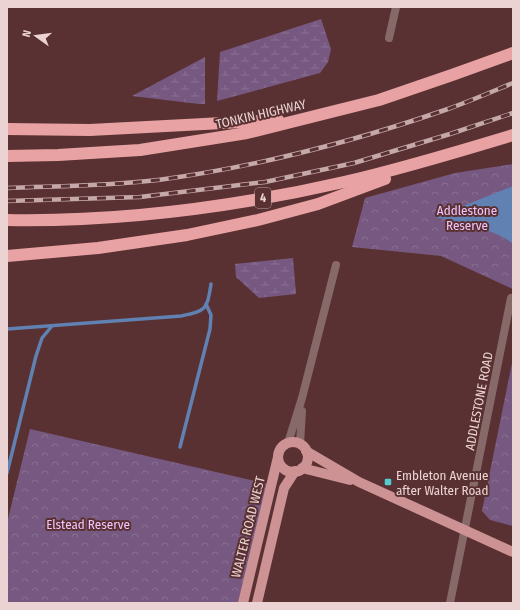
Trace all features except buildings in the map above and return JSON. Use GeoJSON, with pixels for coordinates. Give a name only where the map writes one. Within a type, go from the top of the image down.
{"type":"FeatureCollection","features":[{"type":"Feature","properties":{"kind":"highway","name":"TONKIN HIGHWAY"},"geometry":{"type":"LineString","coordinates":[[7,156],[58,155],[140,150],[247,133],[379,100],[513,53]]}},
{"type":"Feature","properties":{"kind":"highway"},"geometry":{"type":"LineString","coordinates":[[7,129],[90,130],[303,119]]}},
{"type":"Feature","properties":{"kind":"highway","name":"4"},"geometry":{"type":"LineString","coordinates":[[7,220],[95,218],[220,205],[302,191],[391,171],[513,135]]}},
{"type":"Feature","properties":{"kind":"highway"},"geometry":{"type":"LineString","coordinates":[[7,256],[98,248],[187,235],[258,220],[318,204],[464,149]]}},
{"type":"Feature","properties":{"kind":"main road"},"geometry":{"type":"LineString","coordinates":[[359,482],[298,470],[285,470],[281,466],[278,457],[282,447],[292,442],[303,447],[359,482],[513,552]]}},
{"type":"Feature","properties":{"kind":"main road"},"geometry":{"type":"LineString","coordinates":[[298,470],[307,460],[303,447]]}},
{"type":"Feature","properties":{"kind":"main road","name":"WALTER ROAD WEST"},"geometry":{"type":"LineString","coordinates":[[243,603],[278,457]]}},
{"type":"Feature","properties":{"kind":"main road","name":"WALTER ROAD WEST"},"geometry":{"type":"LineString","coordinates":[[257,603],[284,488],[298,470]]}},
{"type":"Feature","properties":{"kind":"street"},"geometry":{"type":"LineString","coordinates":[[389,38],[396,7]]}},
{"type":"Feature","properties":{"kind":"street"},"geometry":{"type":"LineString","coordinates":[[288,443],[302,398],[336,265]]}},
{"type":"Feature","properties":{"kind":"street","name":"ADDLESTONE ROAD"},"geometry":{"type":"LineString","coordinates":[[450,603],[511,298]]}},
{"type":"Feature","properties":{"kind":"street"},"geometry":{"type":"LineString","coordinates":[[302,398],[303,447]]}},
{"type":"Feature","properties":{"kind":"green space"},"geometry":{"type":"Polygon","coordinates":[[[321,19],[331,49],[328,62],[320,73],[217,101],[220,52],[321,19]]]}},
{"type":"Feature","properties":{"kind":"green space"},"geometry":{"type":"Polygon","coordinates":[[[205,57],[205,104],[132,96],[205,57]]]}},
{"type":"Feature","properties":{"kind":"green space","name":"Addlestone Reserve"},"geometry":{"type":"Polygon","coordinates":[[[513,164],[513,289],[441,256],[352,247],[365,198],[455,173],[513,164]]]}},
{"type":"Feature","properties":{"kind":"green space"},"geometry":{"type":"Polygon","coordinates":[[[293,258],[296,294],[259,298],[236,277],[235,264],[293,258]]]}},
{"type":"Feature","properties":{"kind":"green space"},"geometry":{"type":"Polygon","coordinates":[[[513,358],[513,526],[490,520],[482,511],[513,358]]]}},
{"type":"Feature","properties":{"kind":"green space","name":"Elstead Reserve"},"geometry":{"type":"Polygon","coordinates":[[[30,429],[268,484],[238,603],[7,603],[7,523],[30,429]]]}},
{"type":"Feature","properties":{"kind":"water"},"geometry":{"type":"Polygon","coordinates":[[[513,186],[513,244],[506,239],[487,231],[435,217],[513,186]]]}},
{"type":"Feature","properties":{"kind":"waterway"},"geometry":{"type":"LineString","coordinates":[[7,329],[181,316],[204,308],[207,304],[211,284]]}},
{"type":"Feature","properties":{"kind":"waterway"},"geometry":{"type":"LineString","coordinates":[[180,447],[210,329],[211,315],[206,304]]}},
{"type":"Feature","properties":{"kind":"waterway"},"geometry":{"type":"LineString","coordinates":[[7,473],[36,356],[42,338],[52,326]]}},
{"type":"Feature","properties":{"kind":"railway"},"geometry":{"type":"LineString","coordinates":[[7,188],[101,185],[139,182],[195,175],[267,161],[339,143],[410,122],[454,107],[513,83]]}},
{"type":"Feature","properties":{"kind":"railway"},"geometry":{"type":"LineString","coordinates":[[7,201],[140,197],[265,182],[354,163],[513,113]]}},
{"type":"Feature","properties":{"kind":"place","name":"Embleton Avenue after Walter Road"},"geometry":{"type":"Point","coordinates":[388,482]}}]}
